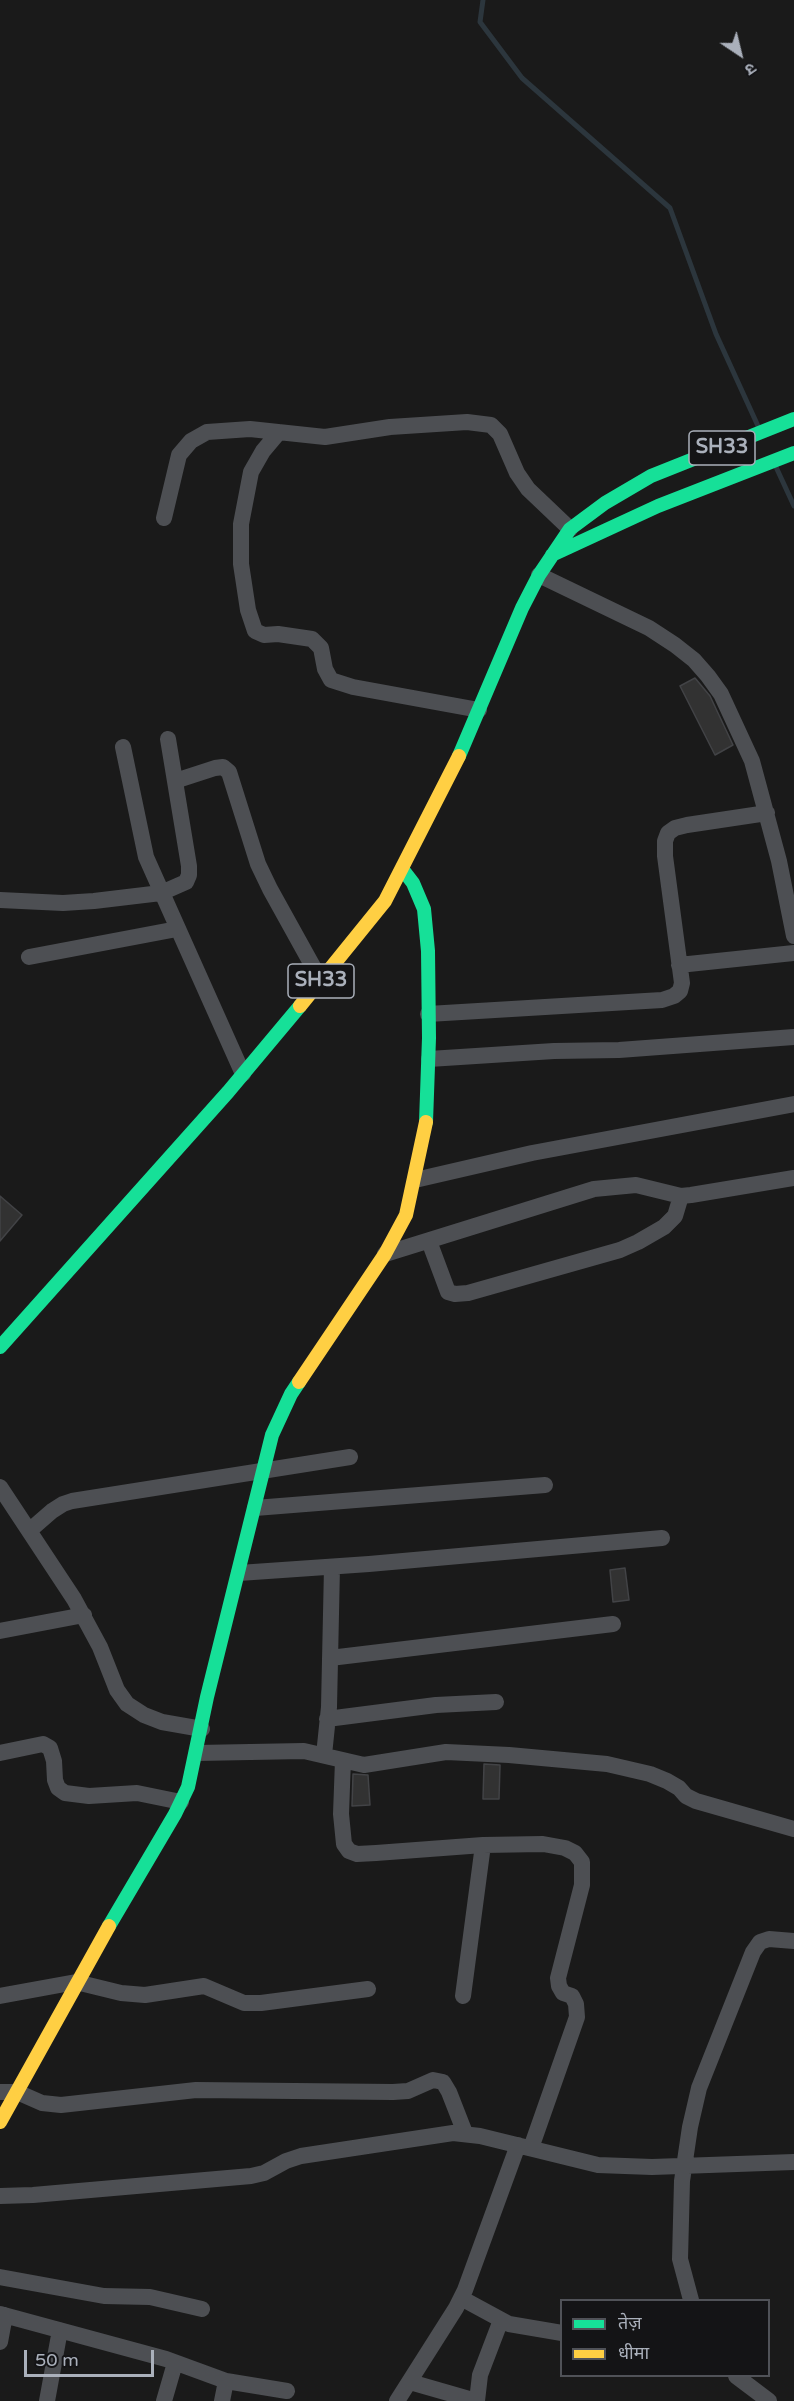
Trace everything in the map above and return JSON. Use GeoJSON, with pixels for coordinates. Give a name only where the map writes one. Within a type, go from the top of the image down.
{"type":"FeatureCollection","features":[{"type":"Feature","properties":{"kind":"main road","name":"SH33"},"geometry":{"type":"LineString","coordinates":[[0,1347],[243,1074],[380,908],[403,870],[439,799],[522,608],[539,575],[570,529],[605,503],[651,476],[794,419]]}},
{"type":"Feature","properties":{"kind":"main road","name":"SH33"},"geometry":{"type":"LineString","coordinates":[[552,555],[658,506],[794,453]]}},
{"type":"Feature","properties":{"kind":"main road"},"geometry":{"type":"LineString","coordinates":[[0,2122],[8,2092],[76,1983],[188,1787],[207,1697],[272,1435],[291,1394],[385,1254],[406,1215],[427,1115],[429,1059],[428,951],[424,909],[413,883],[403,870]]}},
{"type":"Feature","properties":{"kind":"street"},"geometry":{"type":"LineString","coordinates":[[164,518],[179,455],[191,441],[207,432],[230,429],[325,437],[406,426],[466,422],[491,425],[500,434],[528,489],[570,529]]}},
{"type":"Feature","properties":{"kind":"street"},"geometry":{"type":"LineString","coordinates":[[279,432],[263,451],[251,472],[240,524],[241,564],[248,610],[255,631],[264,635],[278,634],[312,639],[321,648],[325,669],[331,680],[353,687],[479,710]]}},
{"type":"Feature","properties":{"kind":"street"},"geometry":{"type":"LineString","coordinates":[[539,575],[649,628],[694,660],[721,694],[752,761],[767,813],[794,936]]}},
{"type":"Feature","properties":{"kind":"street"},"geometry":{"type":"LineString","coordinates":[[0,900],[79,902],[161,893],[186,882],[189,875],[168,739]]}},
{"type":"Feature","properties":{"kind":"street"},"geometry":{"type":"LineString","coordinates":[[123,747],[146,857],[243,1074]]}},
{"type":"Feature","properties":{"kind":"street"},"geometry":{"type":"LineString","coordinates":[[175,781],[215,768],[223,767],[229,772],[258,864],[321,981]]}},
{"type":"Feature","properties":{"kind":"street"},"geometry":{"type":"LineString","coordinates":[[428,1014],[662,1000],[680,991],[682,983],[680,965],[665,856],[665,841],[668,833],[675,828],[687,825],[767,813]]}},
{"type":"Feature","properties":{"kind":"street"},"geometry":{"type":"LineString","coordinates":[[29,957],[177,929]]}},
{"type":"Feature","properties":{"kind":"street"},"geometry":{"type":"LineString","coordinates":[[680,965],[794,953]]}},
{"type":"Feature","properties":{"kind":"street"},"geometry":{"type":"LineString","coordinates":[[429,1059],[554,1051],[618,1050],[794,1037]]}},
{"type":"Feature","properties":{"kind":"street"},"geometry":{"type":"LineString","coordinates":[[415,1180],[532,1153],[794,1104]]}},
{"type":"Feature","properties":{"kind":"street"},"geometry":{"type":"LineString","coordinates":[[385,1254],[594,1189],[636,1185],[681,1196],[794,1178]]}},
{"type":"Feature","properties":{"kind":"street"},"geometry":{"type":"LineString","coordinates":[[429,1241],[448,1292],[468,1293],[620,1250],[638,1242],[664,1227],[675,1216],[681,1196]]}},
{"type":"Feature","properties":{"kind":"street"},"geometry":{"type":"LineString","coordinates":[[29,1531],[57,1508],[72,1501],[350,1457]]}},
{"type":"Feature","properties":{"kind":"street"},"geometry":{"type":"LineString","coordinates":[[255,1508],[544,1485]]}},
{"type":"Feature","properties":{"kind":"street"},"geometry":{"type":"LineString","coordinates":[[0,1487],[84,1615],[117,1690],[127,1704],[144,1715],[162,1722],[202,1729]]}},
{"type":"Feature","properties":{"kind":"street"},"geometry":{"type":"LineString","coordinates":[[239,1574],[662,1538]]}},
{"type":"Feature","properties":{"kind":"street"},"geometry":{"type":"LineString","coordinates":[[324,1755],[330,1658],[332,1567]]}},
{"type":"Feature","properties":{"kind":"street"},"geometry":{"type":"LineString","coordinates":[[0,1631],[84,1615]]}},
{"type":"Feature","properties":{"kind":"street"},"geometry":{"type":"LineString","coordinates":[[330,1658],[613,1624]]}},
{"type":"Feature","properties":{"kind":"street"},"geometry":{"type":"LineString","coordinates":[[327,1719],[436,1704],[496,1702]]}},
{"type":"Feature","properties":{"kind":"street"},"geometry":{"type":"LineString","coordinates":[[0,1753],[43,1744],[50,1748],[54,1761],[55,1780],[58,1788],[64,1793],[89,1796],[137,1793],[181,1802]]}},
{"type":"Feature","properties":{"kind":"street"},"geometry":{"type":"LineString","coordinates":[[197,1753],[286,1750],[324,1755],[364,1765],[446,1752],[607,1764],[650,1774],[667,1781],[696,1801],[794,1829]]}},
{"type":"Feature","properties":{"kind":"street"},"geometry":{"type":"LineString","coordinates":[[343,1760],[341,1814],[345,1844],[349,1851],[357,1854],[523,1843],[566,1848],[575,1853],[582,1862],[582,1885],[558,1978],[563,1993],[572,1996],[576,2004],[576,2017],[461,2298],[397,2401]]}},
{"type":"Feature","properties":{"kind":"street"},"geometry":{"type":"LineString","coordinates":[[463,1996],[483,1845]]}},
{"type":"Feature","properties":{"kind":"street"},"geometry":{"type":"LineString","coordinates":[[690,2299],[680,2259],[682,2181],[690,2127],[699,2088],[753,1952],[760,1942],[769,1939],[794,1941]]}},
{"type":"Feature","properties":{"kind":"street"},"geometry":{"type":"LineString","coordinates":[[0,1996],[76,1983],[121,1993],[145,1995],[204,1986],[244,2003],[261,2003],[368,1989]]}},
{"type":"Feature","properties":{"kind":"street"},"geometry":{"type":"LineString","coordinates":[[8,2092],[42,2103],[61,2105],[215,2089],[268,2092],[408,2091],[434,2080],[443,2082],[449,2092],[465,2133]]}},
{"type":"Feature","properties":{"kind":"street"},"geometry":{"type":"LineString","coordinates":[[0,2196],[251,2176],[264,2173],[301,2156],[435,2134],[465,2133],[598,2165],[685,2166],[794,2162]]}},
{"type":"Feature","properties":{"kind":"street"},"geometry":{"type":"LineString","coordinates":[[0,2277],[104,2296],[150,2297],[202,2309]]}},
{"type":"Feature","properties":{"kind":"street"},"geometry":{"type":"LineString","coordinates":[[461,2298],[519,2327],[560,2333]]}},
{"type":"Feature","properties":{"kind":"street"},"geometry":{"type":"LineString","coordinates":[[0,2342],[3,2315],[175,2363],[226,2381],[287,2391]]}},
{"type":"Feature","properties":{"kind":"street"},"geometry":{"type":"LineString","coordinates":[[410,2382],[430,2395],[468,2400],[501,2320]]}},
{"type":"Feature","properties":{"kind":"street"},"geometry":{"type":"LineString","coordinates":[[47,2401],[60,2330]]}},
{"type":"Feature","properties":{"kind":"street"},"geometry":{"type":"LineString","coordinates":[[164,2401],[175,2363]]}},
{"type":"Feature","properties":{"kind":"street"},"geometry":{"type":"LineString","coordinates":[[737,2377],[769,2401]]}},
{"type":"Feature","properties":{"kind":"street"},"geometry":{"type":"LineString","coordinates":[[222,2401],[226,2381]]}},
{"type":"Feature","properties":{"kind":"building"},"geometry":{"type":"Polygon","coordinates":[[[695,678],[710,696],[733,745],[715,755],[680,686],[695,678]]]}},
{"type":"Feature","properties":{"kind":"building"},"geometry":{"type":"Polygon","coordinates":[[[0,1196],[22,1215],[0,1241],[0,1196]]]}},
{"type":"Feature","properties":{"kind":"building"},"geometry":{"type":"Polygon","coordinates":[[[625,1568],[629,1600],[613,1602],[610,1570],[625,1568]]]}},
{"type":"Feature","properties":{"kind":"building"},"geometry":{"type":"Polygon","coordinates":[[[484,1764],[500,1765],[499,1799],[483,1799],[484,1764]]]}},
{"type":"Feature","properties":{"kind":"building"},"geometry":{"type":"Polygon","coordinates":[[[353,1774],[368,1775],[370,1805],[352,1806],[353,1774]]]}},
{"type":"Feature","properties":{"kind":"waterway"},"geometry":{"type":"LineString","coordinates":[[483,0],[480,22],[522,78],[670,208],[716,334],[758,426]]}},
{"type":"Feature","properties":{"kind":"waterway"},"geometry":{"type":"LineString","coordinates":[[776,467],[794,506]]}},
{"type":"Feature","properties":{"kind":"traffic: fast"},"geometry":{"type":"LineString","coordinates":[[459,756],[522,608],[539,575],[570,529],[605,503],[651,476],[794,419]]}},
{"type":"Feature","properties":{"kind":"traffic: fast"},"geometry":{"type":"LineString","coordinates":[[552,555],[658,506],[794,453]]}},
{"type":"Feature","properties":{"kind":"traffic: fast"},"geometry":{"type":"LineString","coordinates":[[403,870],[413,883],[424,909],[428,951],[429,1038],[426,1122]]}},
{"type":"Feature","properties":{"kind":"traffic: fast"},"geometry":{"type":"LineString","coordinates":[[0,1347],[228,1092],[300,1006]]}},
{"type":"Feature","properties":{"kind":"traffic: fast"},"geometry":{"type":"LineString","coordinates":[[109,1926],[175,1814],[188,1787],[207,1697],[272,1435],[299,1382]]}},
{"type":"Feature","properties":{"kind":"traffic: slow"},"geometry":{"type":"LineString","coordinates":[[300,1006],[385,901],[459,756]]}},
{"type":"Feature","properties":{"kind":"traffic: slow"},"geometry":{"type":"LineString","coordinates":[[299,1382],[385,1254],[406,1215],[426,1122]]}},
{"type":"Feature","properties":{"kind":"traffic: slow"},"geometry":{"type":"LineString","coordinates":[[0,2122],[109,1926]]}}]}
